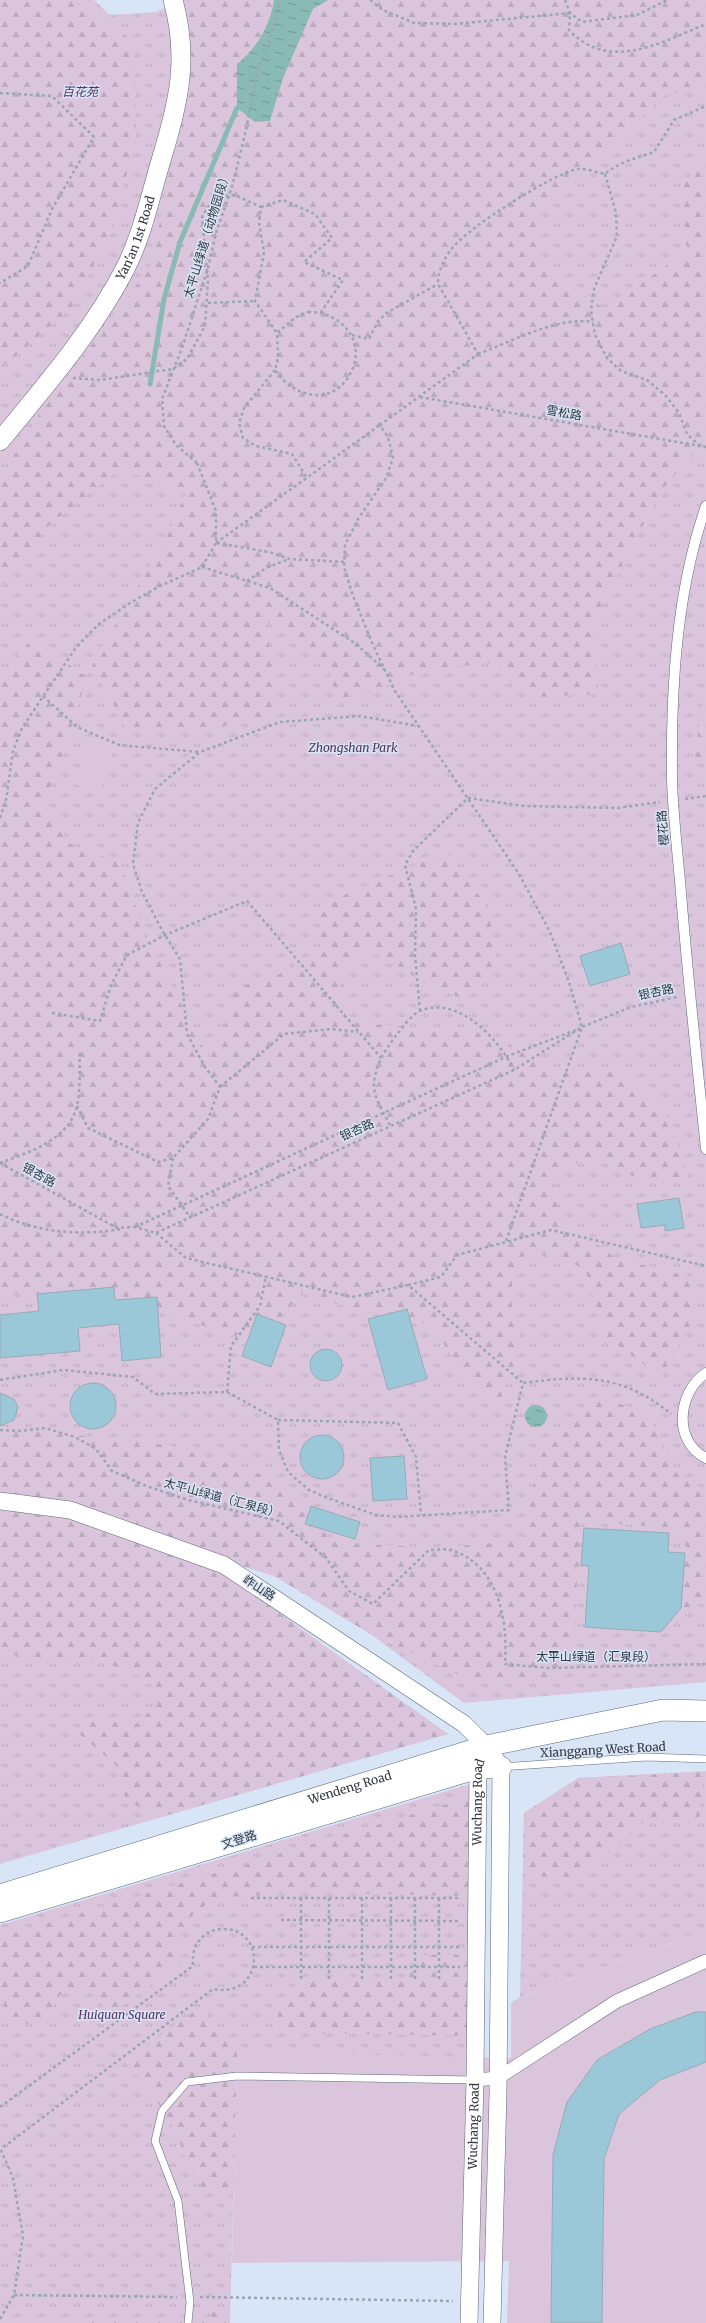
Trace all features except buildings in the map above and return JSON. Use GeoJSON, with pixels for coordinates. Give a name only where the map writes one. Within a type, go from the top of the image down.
{"type":"FeatureCollection","features":[{"type":"Feature","properties":{"kind":"main road","name":"Yan'an 1st Road"},"geometry":{"type":"LineString","coordinates":[[0,440],[55,373],[90,325],[126,266],[138,236],[174,116],[181,80],[181,36],[173,0]]}},
{"type":"Feature","properties":{"kind":"main road","name":"Wendeng Road"},"geometry":{"type":"LineString","coordinates":[[0,1895],[486,1746],[663,1710],[706,1711]]}},
{"type":"Feature","properties":{"kind":"main road","name":"文登路"},"geometry":{"type":"LineString","coordinates":[[0,1912],[478,1768],[501,1767]]}},
{"type":"Feature","properties":{"kind":"street","name":"樱花路"},"geometry":{"type":"LineString","coordinates":[[706,506],[699,524],[682,605],[675,679],[672,780],[689,995],[706,1149]]}},
{"type":"Feature","properties":{"kind":"street"},"geometry":{"type":"LineString","coordinates":[[706,1373],[698,1379],[687,1393],[682,1410],[684,1425],[691,1444],[706,1458]]}},
{"type":"Feature","properties":{"kind":"street","name":"岞山路"},"geometry":{"type":"LineString","coordinates":[[0,1501],[70,1510],[224,1565],[464,1724],[486,1746]]}},
{"type":"Feature","properties":{"kind":"street","name":"Wuchang Road"},"geometry":{"type":"LineString","coordinates":[[486,1746],[501,1767],[498,2078],[492,2323]]}},
{"type":"Feature","properties":{"kind":"street","name":"Wuchang Road"},"geometry":{"type":"LineString","coordinates":[[469,2323],[475,2080],[478,1768],[486,1746]]}},
{"type":"Feature","properties":{"kind":"street"},"geometry":{"type":"LineString","coordinates":[[475,2080],[498,2078],[617,2000],[706,1960]]}},
{"type":"Feature","properties":{"kind":"lane","name":"Xianggang West Road"},"geometry":{"type":"LineString","coordinates":[[501,1767],[647,1757],[706,1759]]}},
{"type":"Feature","properties":{"kind":"lane"},"geometry":{"type":"LineString","coordinates":[[188,2323],[189,2297],[178,2201],[155,2141],[162,2111],[187,2082],[237,2076],[475,2080]]}},
{"type":"Feature","properties":{"kind":"path","name":"太平山绿道（动物园段）"},"geometry":{"type":"LineString","coordinates":[[216,543],[216,511],[197,463],[176,445],[164,426],[162,399],[182,348],[204,282],[216,233],[232,187],[246,130],[257,74],[269,42],[280,0]]}},
{"type":"Feature","properties":{"kind":"path"},"geometry":{"type":"LineString","coordinates":[[370,0],[382,10],[414,23],[454,24],[570,13],[582,22],[636,15],[667,0]]}},
{"type":"Feature","properties":{"kind":"path"},"geometry":{"type":"LineString","coordinates":[[565,0],[570,13],[569,30],[580,41],[611,52],[641,50],[706,24]]}},
{"type":"Feature","properties":{"kind":"path"},"geometry":{"type":"LineString","coordinates":[[0,93],[52,96],[94,137],[52,209],[28,266],[0,282]]}},
{"type":"Feature","properties":{"kind":"path"},"geometry":{"type":"LineString","coordinates":[[605,174],[613,167],[654,152],[674,120],[706,106]]}},
{"type":"Feature","properties":{"kind":"path"},"geometry":{"type":"LineString","coordinates":[[478,354],[438,284],[438,272],[454,246],[474,227],[519,198],[579,168],[605,174]]}},
{"type":"Feature","properties":{"kind":"path"},"geometry":{"type":"LineString","coordinates":[[605,174],[616,213],[617,236],[594,289],[591,311],[595,335],[607,358],[621,371],[647,380],[666,395],[679,413],[687,434],[701,446]]}},
{"type":"Feature","properties":{"kind":"path"},"geometry":{"type":"LineString","coordinates":[[55,373],[79,379],[100,380],[173,369],[187,359],[205,326],[208,303],[206,292],[208,280],[202,217],[214,196],[235,195],[261,208],[283,200],[315,214],[332,238],[304,262],[343,280],[321,312]]}},
{"type":"Feature","properties":{"kind":"path"},"geometry":{"type":"LineString","coordinates":[[261,208],[259,224],[264,252],[255,302],[277,333],[278,358],[275,370],[244,408],[240,423],[243,438],[256,446],[292,454],[307,478]]}},
{"type":"Feature","properties":{"kind":"path"},"geometry":{"type":"LineString","coordinates":[[352,335],[369,339],[378,321],[388,312],[438,284]]}},
{"type":"Feature","properties":{"kind":"path"},"geometry":{"type":"LineString","coordinates":[[208,303],[255,302]]}},
{"type":"Feature","properties":{"kind":"path"},"geometry":{"type":"LineString","coordinates":[[275,370],[282,381],[293,390],[305,394],[318,395],[331,391],[342,384],[350,374],[355,361],[355,348],[352,335],[344,324],[334,316],[321,312],[308,312],[296,317],[277,333]]}},
{"type":"Feature","properties":{"kind":"path"},"geometry":{"type":"LineString","coordinates":[[0,818],[6,800],[13,752],[22,728],[77,646],[99,624],[158,587],[202,567],[216,543],[478,354],[560,323],[582,320],[593,322]]}},
{"type":"Feature","properties":{"kind":"path","name":"雪松路"},"geometry":{"type":"LineString","coordinates":[[419,397],[706,447]]}},
{"type":"Feature","properties":{"kind":"path"},"geometry":{"type":"LineString","coordinates":[[380,426],[388,437],[393,458],[386,478],[358,519],[345,545],[344,562],[353,596],[395,691],[519,874],[550,932],[569,982],[582,1027],[506,1241]]}},
{"type":"Feature","properties":{"kind":"path"},"geometry":{"type":"LineString","coordinates":[[216,543],[269,552],[290,559],[344,562]]}},
{"type":"Feature","properties":{"kind":"path"},"geometry":{"type":"LineString","coordinates":[[248,581],[266,568],[290,559]]}},
{"type":"Feature","properties":{"kind":"path"},"geometry":{"type":"LineString","coordinates":[[202,567],[270,588],[356,644],[386,670]]}},
{"type":"Feature","properties":{"kind":"path"},"geometry":{"type":"LineString","coordinates":[[43,695],[77,726],[119,745],[200,752]]}},
{"type":"Feature","properties":{"kind":"path"},"geometry":{"type":"LineString","coordinates":[[220,1087],[205,1067],[187,1034],[180,959],[165,935],[142,892],[133,864],[138,823],[155,788],[200,752],[280,722],[360,716],[419,726]]}},
{"type":"Feature","properties":{"kind":"path"},"geometry":{"type":"LineString","coordinates":[[468,798],[525,806],[618,808],[706,796]]}},
{"type":"Feature","properties":{"kind":"path"},"geometry":{"type":"LineString","coordinates":[[420,1011],[415,956],[416,909],[405,865],[413,850],[468,798]]}},
{"type":"Feature","properties":{"kind":"path"},"geometry":{"type":"LineString","coordinates":[[52,1013],[100,1020],[112,985],[127,956],[165,935],[247,901],[381,1058]]}},
{"type":"Feature","properties":{"kind":"path","name":"银杏路"},"geometry":{"type":"LineString","coordinates":[[0,1163],[117,1228],[135,1227],[508,1056],[631,1007],[662,999],[689,995]]}},
{"type":"Feature","properties":{"kind":"path"},"geometry":{"type":"LineString","coordinates":[[390,1126],[378,1100],[374,1084],[383,1052],[406,1022],[420,1011],[445,1007],[479,1024],[508,1056],[514,1070]]}},
{"type":"Feature","properties":{"kind":"path","name":"银杏路"},"geometry":{"type":"LineString","coordinates":[[135,1227],[156,1234],[190,1217],[514,1070],[582,1027]]}},
{"type":"Feature","properties":{"kind":"path"},"geometry":{"type":"LineString","coordinates":[[190,1217],[168,1186],[168,1178],[173,1158],[208,1119],[220,1087],[284,1034],[331,1029],[358,1032]]}},
{"type":"Feature","properties":{"kind":"path"},"geometry":{"type":"LineString","coordinates":[[0,1163],[37,1150],[69,1126],[77,1106],[80,1051]]}},
{"type":"Feature","properties":{"kind":"path"},"geometry":{"type":"LineString","coordinates":[[77,1106],[88,1128],[158,1162],[173,1158]]}},
{"type":"Feature","properties":{"kind":"path"},"geometry":{"type":"LineString","coordinates":[[0,1214],[13,1221],[39,1228],[93,1234],[135,1227]]}},
{"type":"Feature","properties":{"kind":"path"},"geometry":{"type":"LineString","coordinates":[[156,1234],[164,1242],[186,1258],[352,1297],[441,1277],[457,1255],[551,1230],[706,1266]]}},
{"type":"Feature","properties":{"kind":"path"},"geometry":{"type":"LineString","coordinates":[[227,1392],[231,1346],[260,1306],[266,1276]]}},
{"type":"Feature","properties":{"kind":"path"},"geometry":{"type":"LineString","coordinates":[[408,1285],[523,1383],[565,1377],[604,1380],[628,1386],[669,1412],[684,1425]]}},
{"type":"Feature","properties":{"kind":"path"},"geometry":{"type":"LineString","coordinates":[[0,1380],[63,1370],[133,1377],[155,1394],[227,1392],[278,1420],[398,1423],[416,1457],[421,1515]]}},
{"type":"Feature","properties":{"kind":"path"},"geometry":{"type":"LineString","coordinates":[[278,1420],[279,1450],[288,1472],[309,1490],[376,1515],[421,1515],[508,1510],[505,1456],[523,1383]]}},
{"type":"Feature","properties":{"kind":"path","name":"太平山绿道（汇泉段）"},"geometry":{"type":"LineString","coordinates":[[0,1430],[21,1431],[45,1428],[75,1438],[96,1449],[112,1471],[149,1487],[188,1500],[279,1521],[326,1558],[349,1591],[373,1604],[429,1550],[452,1550],[474,1561],[492,1583],[499,1597],[506,1646],[505,1664],[548,1668],[706,1664]]}},
{"type":"Feature","properties":{"kind":"path"},"geometry":{"type":"LineString","coordinates":[[251,1898],[477,1898]]}},
{"type":"Feature","properties":{"kind":"path"},"geometry":{"type":"LineString","coordinates":[[301,1898],[301,1980]]}},
{"type":"Feature","properties":{"kind":"path"},"geometry":{"type":"LineString","coordinates":[[329,1898],[329,1980]]}},
{"type":"Feature","properties":{"kind":"path"},"geometry":{"type":"LineString","coordinates":[[362,1898],[362,1980]]}},
{"type":"Feature","properties":{"kind":"path"},"geometry":{"type":"LineString","coordinates":[[391,1898],[391,1980]]}},
{"type":"Feature","properties":{"kind":"path"},"geometry":{"type":"LineString","coordinates":[[415,1898],[415,1980]]}},
{"type":"Feature","properties":{"kind":"path"},"geometry":{"type":"LineString","coordinates":[[440,1898],[440,1980]]}},
{"type":"Feature","properties":{"kind":"path"},"geometry":{"type":"LineString","coordinates":[[281,1920],[477,1920]]}},
{"type":"Feature","properties":{"kind":"path"},"geometry":{"type":"LineString","coordinates":[[0,2107],[193,1966],[192,1956],[195,1946],[209,1932],[218,1929],[238,1932],[252,1947],[255,1956],[254,1967],[244,1984],[234,1989],[224,1991],[213,1989],[0,2148],[13,2178],[23,2236],[14,2295],[0,2320]]}},
{"type":"Feature","properties":{"kind":"path"},"geometry":{"type":"LineString","coordinates":[[252,1947],[476,1947]]}},
{"type":"Feature","properties":{"kind":"path"},"geometry":{"type":"LineString","coordinates":[[254,1967],[476,1967]]}},
{"type":"Feature","properties":{"kind":"path"},"geometry":{"type":"LineString","coordinates":[[14,2295],[470,2301]]}},
{"type":"Feature","properties":{"kind":"green space","name":"Zhongshan Park"},"geometry":{"type":"Polygon","coordinates":[[[0,0],[94,0],[110,15],[156,12],[170,6],[706,0],[706,1682],[464,1703],[228,1529],[0,1480],[0,0]]]}},
{"type":"Feature","properties":{"kind":"green space","name":"百花苑"},"geometry":{"type":"Polygon","coordinates":[[[0,0],[71,0],[134,41],[136,139],[112,231],[72,307],[7,363],[0,366],[0,0]]]}},
{"type":"Feature","properties":{"kind":"green space"},"geometry":{"type":"Polygon","coordinates":[[[176,0],[706,0],[706,88],[665,95],[536,216],[537,264],[605,309],[687,251],[681,190],[706,152],[706,432],[700,443],[658,496],[595,618],[598,694],[528,697],[490,663],[424,670],[337,705],[328,663],[267,621],[275,713],[213,729],[126,728],[92,665],[168,535],[186,492],[120,469],[49,525],[0,589],[0,478],[44,408],[152,264],[184,92],[176,0]]]}},
{"type":"Feature","properties":{"kind":"green space"},"geometry":{"type":"Polygon","coordinates":[[[32,639],[87,677],[72,726],[43,808],[72,845],[120,863],[147,936],[208,1057],[221,1039],[235,988],[278,975],[321,948],[320,905],[447,852],[489,909],[497,971],[460,998],[418,979],[370,950],[338,977],[347,1022],[485,1033],[554,1069],[616,1070],[664,1108],[689,1176],[641,1180],[594,1157],[551,1173],[560,1218],[616,1258],[692,1277],[694,1319],[661,1377],[605,1336],[585,1268],[526,1249],[509,1291],[521,1347],[499,1402],[468,1379],[430,1324],[364,1312],[301,1293],[270,1330],[229,1336],[166,1311],[105,1296],[0,1293],[0,679],[32,639]]]}},
{"type":"Feature","properties":{"kind":"green space"},"geometry":{"type":"Polygon","coordinates":[[[706,681],[706,757],[693,764],[706,681]]]}},
{"type":"Feature","properties":{"kind":"green space"},"geometry":{"type":"Polygon","coordinates":[[[89,738],[114,745],[100,792],[75,784],[89,738]]]}},
{"type":"Feature","properties":{"kind":"green space"},"geometry":{"type":"Polygon","coordinates":[[[604,1398],[647,1413],[678,1475],[706,1491],[706,1589],[694,1613],[681,1608],[686,1529],[581,1521],[573,1646],[552,1682],[471,1680],[372,1635],[274,1576],[155,1540],[0,1501],[0,1427],[169,1445],[270,1477],[334,1542],[436,1548],[523,1540],[542,1444],[604,1398]]]}},
{"type":"Feature","properties":{"kind":"green space"},"geometry":{"type":"Polygon","coordinates":[[[0,1508],[448,1734],[0,1864],[0,1508]]]}},
{"type":"Feature","properties":{"kind":"green space"},"geometry":{"type":"Polygon","coordinates":[[[0,1508],[68,1517],[219,1570],[448,1734],[161,1817],[126,1801],[116,1765],[78,1733],[85,1718],[136,1724],[158,1704],[150,1681],[106,1663],[56,1662],[0,1652],[0,1508]]]}},
{"type":"Feature","properties":{"kind":"green space"},"geometry":{"type":"Polygon","coordinates":[[[706,1771],[706,1935],[693,1935],[520,1997],[524,1813],[578,1778],[706,1771]]]}},
{"type":"Feature","properties":{"kind":"green space"},"geometry":{"type":"Polygon","coordinates":[[[703,1772],[699,1821],[644,1822],[582,1877],[523,1876],[524,1813],[578,1778],[703,1772]]]}},
{"type":"Feature","properties":{"kind":"green space","name":"Huiquan Square"},"geometry":{"type":"Polygon","coordinates":[[[470,1784],[466,2058],[237,2052],[230,2323],[0,2323],[0,1925],[470,1784]]]}},
{"type":"Feature","properties":{"kind":"green space"},"geometry":{"type":"Polygon","coordinates":[[[470,1797],[470,1896],[365,1894],[318,1886],[268,1895],[221,1897],[197,1910],[188,1921],[181,1933],[178,1948],[180,1964],[110,2014],[91,1991],[66,1989],[54,2002],[51,2020],[24,2024],[5,2014],[3,1997],[0,1989],[0,1937],[470,1797]]]}},
{"type":"Feature","properties":{"kind":"green space"},"geometry":{"type":"Polygon","coordinates":[[[693,1935],[706,1935],[706,2323],[507,2323],[509,2261],[232,2263],[237,2052],[511,2058],[511,2003],[520,1997],[693,1935]]]}},
{"type":"Feature","properties":{"kind":"green space"},"geometry":{"type":"Polygon","coordinates":[[[469,1954],[467,2036],[278,2032],[279,2000],[301,1980],[406,1981],[421,1955],[469,1954]]]}},
{"type":"Feature","properties":{"kind":"green space"},"geometry":{"type":"Polygon","coordinates":[[[200,2007],[237,2052],[234,2190],[202,2188],[188,2164],[175,2130],[150,2090],[124,2061],[200,2007]]]}},
{"type":"Feature","properties":{"kind":"green space"},"geometry":{"type":"Polygon","coordinates":[[[212,2309],[230,2310],[230,2323],[80,2323],[80,2317],[212,2317],[212,2309]]]}},
{"type":"Feature","properties":{"kind":"water"},"geometry":{"type":"Polygon","coordinates":[[[274,0],[328,0],[313,9],[283,78],[270,121],[255,122],[237,108],[237,64],[251,51],[262,36],[272,10],[274,0]]]}},
{"type":"Feature","properties":{"kind":"water"},"geometry":{"type":"Polygon","coordinates":[[[536,1405],[544,1408],[547,1416],[544,1424],[536,1427],[528,1424],[525,1416],[528,1408],[536,1405]]]}},
{"type":"Feature","properties":{"kind":"waterway"},"geometry":{"type":"LineString","coordinates":[[150,384],[164,299],[180,242],[237,108]]}}]}
